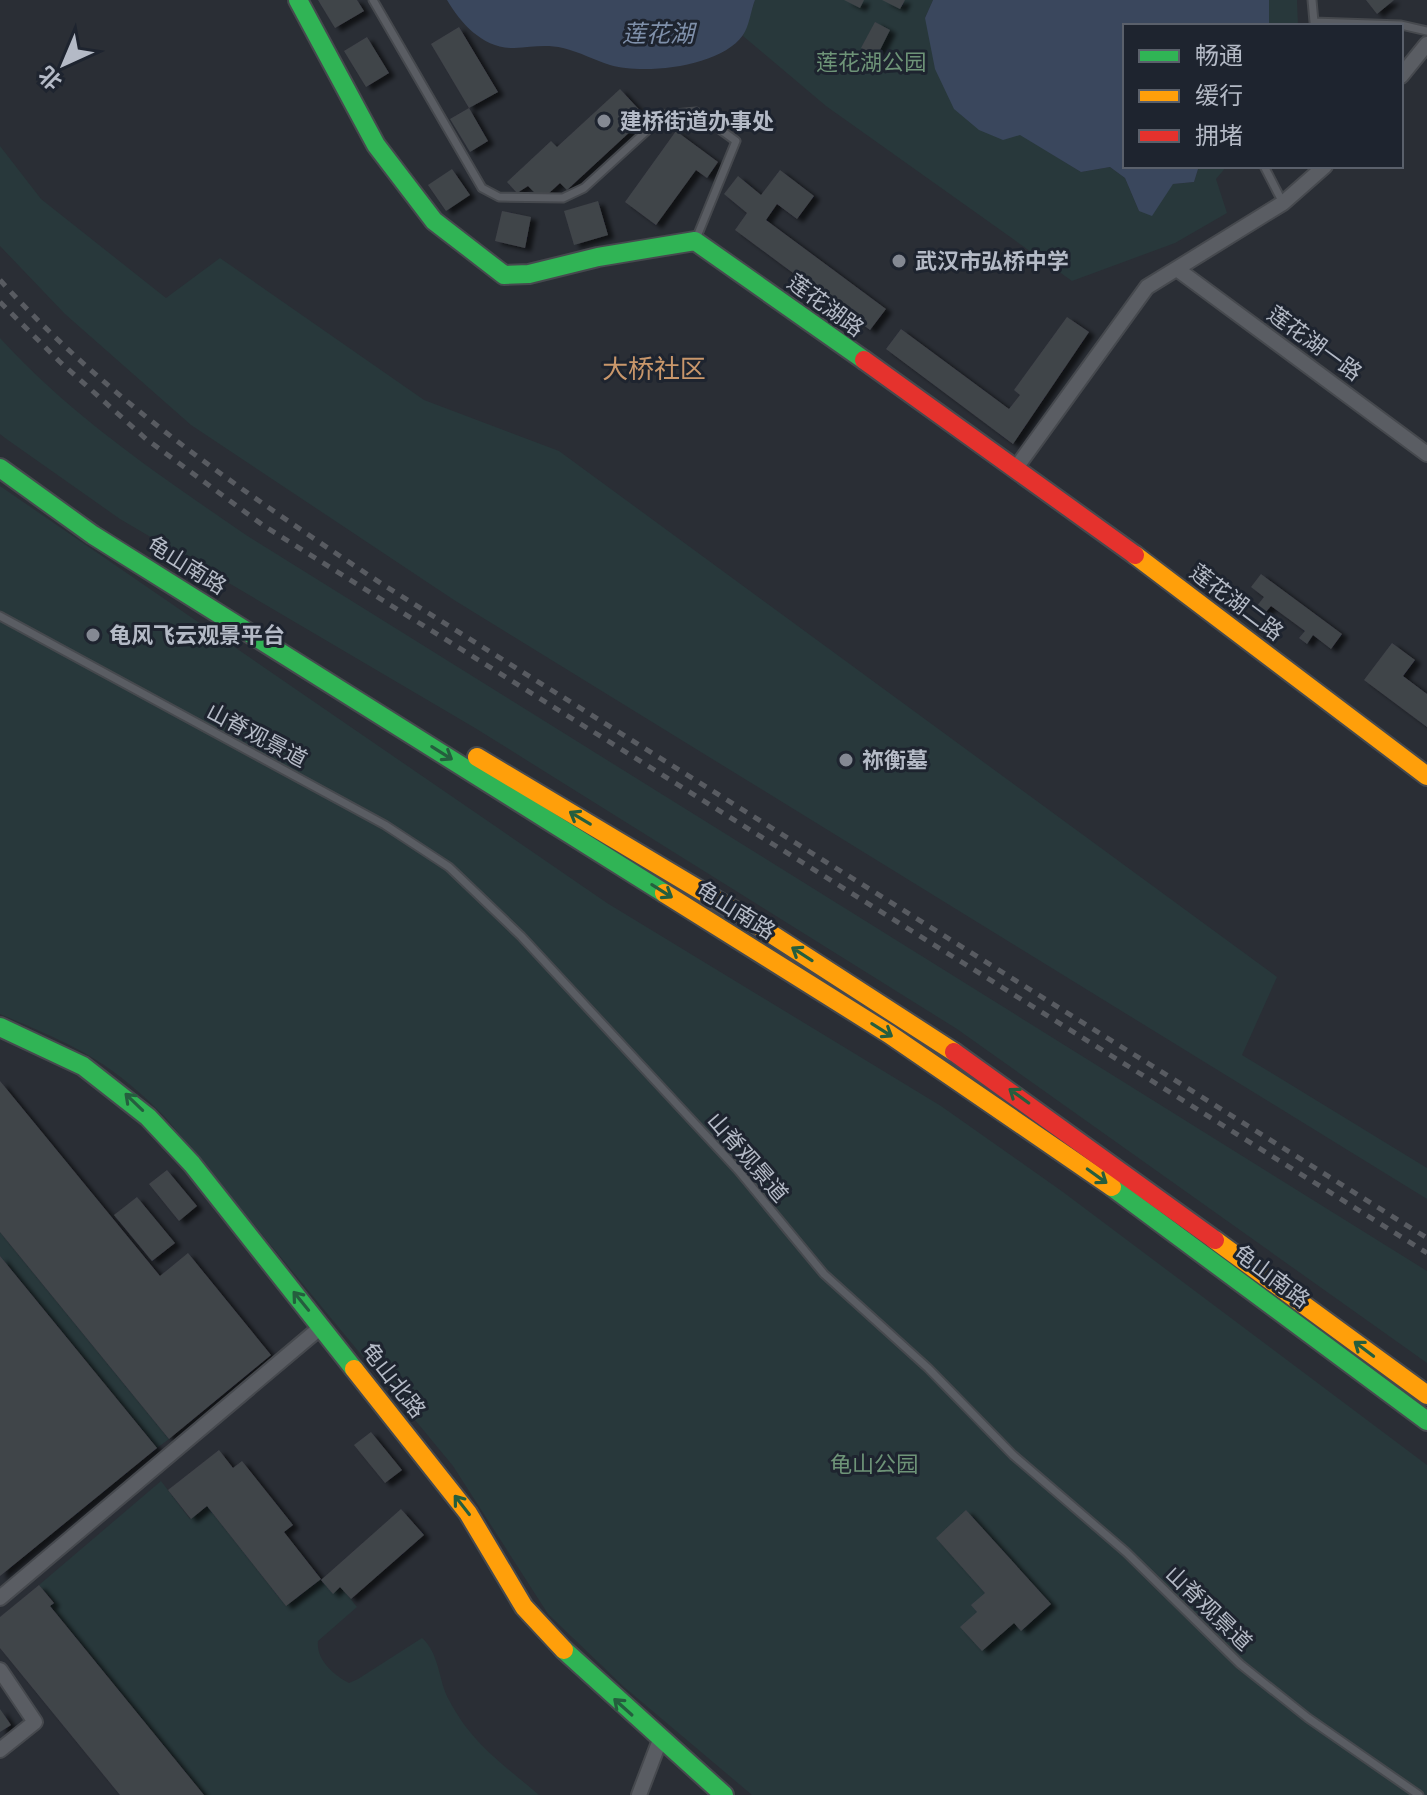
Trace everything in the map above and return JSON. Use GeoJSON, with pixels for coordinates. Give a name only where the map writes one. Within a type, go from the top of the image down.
{"type":"FeatureCollection","features":[{"type":"Feature","properties":{"kind":"main road"},"geometry":{"type":"LineString","coordinates":[[298,0],[384,156],[434,221],[504,275],[529,274],[695,241]]}},
{"type":"Feature","properties":{"kind":"main road","name":"莲花湖路"},"geometry":{"type":"LineString","coordinates":[[695,241],[1016,468]]}},
{"type":"Feature","properties":{"kind":"main road","name":"龟山南路"},"geometry":{"type":"LineString","coordinates":[[0,453],[124,542],[745,917],[1003,1084],[1427,1395]]}},
{"type":"Feature","properties":{"kind":"main road","name":"龟山南路"},"geometry":{"type":"LineString","coordinates":[[0,468],[93,535],[889,1034],[1003,1110],[1427,1421]]}},
{"type":"Feature","properties":{"kind":"main road","name":"莲花湖二路"},"geometry":{"type":"LineString","coordinates":[[1016,468],[1427,776]]}},
{"type":"Feature","properties":{"kind":"main road","name":"龟山北路"},"geometry":{"type":"LineString","coordinates":[[0,1027],[75,1060],[121,1090],[192,1164],[468,1513],[524,1607],[544,1632],[724,1795]]}},
{"type":"Feature","properties":{"kind":"street"},"geometry":{"type":"LineString","coordinates":[[1403,74],[1427,44]]}},
{"type":"Feature","properties":{"kind":"street"},"geometry":{"type":"LineString","coordinates":[[1016,468],[1147,287],[1283,203],[1323,168]]}},
{"type":"Feature","properties":{"kind":"street","name":"莲花湖一路"},"geometry":{"type":"LineString","coordinates":[[1177,269],[1427,454]]}},
{"type":"Feature","properties":{"kind":"street"},"geometry":{"type":"LineString","coordinates":[[0,1598],[321,1327]]}},
{"type":"Feature","properties":{"kind":"street"},"geometry":{"type":"LineString","coordinates":[[0,1670],[35,1722],[0,1750]]}},
{"type":"Feature","properties":{"kind":"street"},"geometry":{"type":"LineString","coordinates":[[639,1795],[660,1740]]}},
{"type":"Feature","properties":{"kind":"lane"},"geometry":{"type":"LineString","coordinates":[[373,0],[482,188],[499,197],[563,198],[584,188],[664,115],[696,112],[736,141],[695,241]]}},
{"type":"Feature","properties":{"kind":"lane"},"geometry":{"type":"LineString","coordinates":[[1312,0],[1314,24]]}},
{"type":"Feature","properties":{"kind":"lane"},"geometry":{"type":"LineString","coordinates":[[1403,25],[1427,31]]}},
{"type":"Feature","properties":{"kind":"lane"},"geometry":{"type":"LineString","coordinates":[[1265,168],[1283,203]]}},
{"type":"Feature","properties":{"kind":"lane","name":"山脊观景道"},"geometry":{"type":"LineString","coordinates":[[0,616],[385,825],[449,867],[521,936],[738,1170],[824,1274],[928,1368],[1013,1455],[1126,1552],[1240,1664],[1308,1718],[1419,1795]]}},
{"type":"Feature","properties":{"kind":"green space","name":"莲花湖公园"},"geometry":{"type":"Polygon","coordinates":[[[755,0],[933,0],[925,18],[1020,134],[1081,172],[1110,167],[1125,178],[1139,211],[1173,184],[1194,182],[1198,168],[1225,168],[1216,179],[1227,213],[1175,243],[1072,281],[826,106],[743,36],[755,0]]]}},
{"type":"Feature","properties":{"kind":"green space"},"geometry":{"type":"Polygon","coordinates":[[[1269,0],[1297,0],[1298,24],[1269,24],[1269,0]]]}},
{"type":"Feature","properties":{"kind":"green space"},"geometry":{"type":"Polygon","coordinates":[[[0,146],[41,199],[166,298],[220,258],[424,400],[559,451],[1277,977],[1242,1055],[1427,1168],[1427,1199],[454,600],[191,425],[65,314],[0,246],[0,146]]]}},
{"type":"Feature","properties":{"kind":"green space"},"geometry":{"type":"Polygon","coordinates":[[[0,338],[87,419],[246,535],[1427,1271],[1427,1363],[957,1029],[475,728],[120,519],[5,438],[0,434],[0,338]]]}},
{"type":"Feature","properties":{"kind":"green space","name":"龟山公园"},"geometry":{"type":"Polygon","coordinates":[[[0,486],[607,903],[941,1106],[1063,1192],[1427,1465],[1427,1795],[752,1795],[624,1687],[548,1614],[453,1466],[165,1117],[145,1097],[88,1055],[0,1014],[0,486]]]}},
{"type":"Feature","properties":{"kind":"green space"},"geometry":{"type":"Polygon","coordinates":[[[0,1232],[169,1439],[157,1448],[0,1256],[0,1232]]]}},
{"type":"Feature","properties":{"kind":"green space"},"geometry":{"type":"Polygon","coordinates":[[[161,1481],[190,1519],[207,1506],[286,1606],[320,1579],[333,1593],[341,1587],[357,1607],[318,1641],[318,1648],[327,1666],[343,1680],[349,1683],[358,1679],[422,1638],[436,1659],[449,1700],[468,1729],[489,1752],[539,1795],[204,1795],[50,1606],[54,1602],[39,1585],[161,1481]]]}},
{"type":"Feature","properties":{"kind":"water","name":"莲花湖"},"geometry":{"type":"Polygon","coordinates":[[[447,0],[755,0],[743,35],[718,55],[681,66],[642,69],[610,65],[557,47],[514,48],[493,44],[466,26],[447,0]]]}},
{"type":"Feature","properties":{"kind":"water"},"geometry":{"type":"Polygon","coordinates":[[[933,0],[1269,0],[1269,24],[1123,24],[1123,168],[1198,168],[1194,182],[1173,184],[1152,216],[1139,211],[1125,178],[1110,167],[1081,172],[1020,135],[1003,140],[979,130],[954,109],[935,69],[925,18],[933,0]]]}},
{"type":"Feature","properties":{"kind":"building"},"geometry":{"type":"Polygon","coordinates":[[[318,0],[357,0],[364,11],[335,28],[318,0]]]}},
{"type":"Feature","properties":{"kind":"building"},"geometry":{"type":"Polygon","coordinates":[[[844,0],[864,0],[860,8],[844,0]]]}},
{"type":"Feature","properties":{"kind":"building"},"geometry":{"type":"Polygon","coordinates":[[[882,0],[905,0],[900,9],[882,0]]]}},
{"type":"Feature","properties":{"kind":"building"},"geometry":{"type":"Polygon","coordinates":[[[1366,0],[1394,0],[1377,14],[1366,0]]]}},
{"type":"Feature","properties":{"kind":"building"},"geometry":{"type":"Polygon","coordinates":[[[875,22],[890,30],[877,56],[861,48],[875,22]]]}},
{"type":"Feature","properties":{"kind":"building"},"geometry":{"type":"Polygon","coordinates":[[[459,27],[498,92],[469,108],[431,44],[459,27]]]}},
{"type":"Feature","properties":{"kind":"building"},"geometry":{"type":"Polygon","coordinates":[[[367,37],[389,73],[366,87],[344,51],[367,37]]]}},
{"type":"Feature","properties":{"kind":"building"},"geometry":{"type":"Polygon","coordinates":[[[620,89],[646,117],[567,190],[560,183],[548,194],[535,193],[528,186],[517,193],[507,182],[551,141],[557,147],[620,89]]]}},
{"type":"Feature","properties":{"kind":"building"},"geometry":{"type":"Polygon","coordinates":[[[469,108],[488,141],[470,152],[450,119],[469,108]]]}},
{"type":"Feature","properties":{"kind":"building"},"geometry":{"type":"Polygon","coordinates":[[[676,131],[718,162],[707,178],[696,170],[656,225],[625,202],[676,131]]]}},
{"type":"Feature","properties":{"kind":"building"},"geometry":{"type":"Polygon","coordinates":[[[452,169],[470,195],[446,211],[428,185],[452,169]]]}},
{"type":"Feature","properties":{"kind":"building"},"geometry":{"type":"Polygon","coordinates":[[[780,170],[814,196],[797,219],[777,204],[766,220],[886,309],[870,330],[735,230],[747,213],[724,194],[738,176],[761,195],[780,170]]]}},
{"type":"Feature","properties":{"kind":"building"},"geometry":{"type":"Polygon","coordinates":[[[598,201],[608,235],[574,245],[564,211],[598,201]]]}},
{"type":"Feature","properties":{"kind":"building"},"geometry":{"type":"Polygon","coordinates":[[[502,211],[531,217],[525,248],[495,241],[502,211]]]}},
{"type":"Feature","properties":{"kind":"building"},"geometry":{"type":"Polygon","coordinates":[[[1067,317],[1089,332],[1013,444],[886,349],[901,329],[1009,409],[1020,395],[1014,390],[1067,317]]]}},
{"type":"Feature","properties":{"kind":"building"},"geometry":{"type":"Polygon","coordinates":[[[1261,574],[1342,634],[1331,649],[1313,635],[1307,644],[1299,638],[1305,631],[1271,606],[1265,613],[1256,607],[1264,597],[1251,587],[1261,574]]]}},
{"type":"Feature","properties":{"kind":"building"},"geometry":{"type":"Polygon","coordinates":[[[1392,643],[1415,660],[1403,676],[1427,694],[1427,727],[1364,680],[1392,643]]]}},
{"type":"Feature","properties":{"kind":"building"},"geometry":{"type":"Polygon","coordinates":[[[0,1081],[160,1276],[188,1253],[271,1355],[169,1439],[0,1232],[0,1081]]]}},
{"type":"Feature","properties":{"kind":"building"},"geometry":{"type":"Polygon","coordinates":[[[167,1170],[197,1206],[179,1221],[149,1184],[167,1170]]]}},
{"type":"Feature","properties":{"kind":"building"},"geometry":{"type":"Polygon","coordinates":[[[137,1197],[175,1243],[152,1261],[114,1215],[137,1197]]]}},
{"type":"Feature","properties":{"kind":"building"},"geometry":{"type":"Polygon","coordinates":[[[0,1256],[157,1448],[0,1576],[0,1256]]]}},
{"type":"Feature","properties":{"kind":"building"},"geometry":{"type":"Polygon","coordinates":[[[371,1432],[402,1470],[385,1483],[354,1445],[371,1432]]]}},
{"type":"Feature","properties":{"kind":"building"},"geometry":{"type":"Polygon","coordinates":[[[219,1450],[233,1468],[242,1461],[293,1525],[284,1532],[321,1579],[286,1606],[207,1506],[191,1519],[168,1490],[219,1450]]]}},
{"type":"Feature","properties":{"kind":"building"},"geometry":{"type":"Polygon","coordinates":[[[401,1509],[424,1535],[351,1599],[340,1587],[333,1594],[321,1580],[401,1509]]]}},
{"type":"Feature","properties":{"kind":"building"},"geometry":{"type":"Polygon","coordinates":[[[966,1510],[1051,1604],[1021,1631],[1014,1623],[982,1651],[960,1627],[977,1612],[971,1605],[985,1593],[936,1538],[966,1510]]]}},
{"type":"Feature","properties":{"kind":"building"},"geometry":{"type":"Polygon","coordinates":[[[39,1585],[54,1603],[50,1606],[204,1795],[120,1795],[0,1648],[0,1617],[39,1585]]]}},
{"type":"Feature","properties":{"kind":"building"},"geometry":{"type":"Polygon","coordinates":[[[0,1709],[11,1725],[0,1732],[0,1709]]]}},
{"type":"Feature","properties":{"kind":"railway"},"geometry":{"type":"LineString","coordinates":[[0,280],[42,325],[133,406],[230,480],[331,550],[1427,1238]]}},
{"type":"Feature","properties":{"kind":"railway"},"geometry":{"type":"LineString","coordinates":[[0,302],[59,361],[146,439],[264,526],[1427,1253]]}},
{"type":"Feature","properties":{"kind":"traffic: fast"},"geometry":{"type":"LineString","coordinates":[[298,0],[376,145],[434,221],[504,275],[529,274],[598,257],[695,241],[864,360]]}},
{"type":"Feature","properties":{"kind":"traffic: fast"},"geometry":{"type":"LineString","coordinates":[[0,468],[93,535],[664,893]]}},
{"type":"Feature","properties":{"kind":"traffic: fast"},"geometry":{"type":"LineString","coordinates":[[0,1027],[83,1066],[148,1117],[192,1164],[354,1369]]}},
{"type":"Feature","properties":{"kind":"traffic: fast"},"geometry":{"type":"LineString","coordinates":[[1112,1187],[1427,1421]]}},
{"type":"Feature","properties":{"kind":"traffic: fast"},"geometry":{"type":"LineString","coordinates":[[564,1650],[724,1795]]}},
{"type":"Feature","properties":{"kind":"traffic: slow"},"geometry":{"type":"LineString","coordinates":[[1135,555],[1427,776]]}},
{"type":"Feature","properties":{"kind":"traffic: slow"},"geometry":{"type":"LineString","coordinates":[[477,757],[745,917],[954,1052]]}},
{"type":"Feature","properties":{"kind":"traffic: slow"},"geometry":{"type":"LineString","coordinates":[[664,893],[889,1034],[1112,1187]]}},
{"type":"Feature","properties":{"kind":"traffic: slow"},"geometry":{"type":"LineString","coordinates":[[1215,1240],[1427,1395]]}},
{"type":"Feature","properties":{"kind":"traffic: slow"},"geometry":{"type":"LineString","coordinates":[[354,1369],[468,1513],[524,1607],[564,1650]]}},
{"type":"Feature","properties":{"kind":"traffic: jam"},"geometry":{"type":"LineString","coordinates":[[864,360],[1135,555]]}},
{"type":"Feature","properties":{"kind":"traffic: jam"},"geometry":{"type":"LineString","coordinates":[[954,1052],[1215,1240]]}},
{"type":"Feature","properties":{"kind":"place","name":"建桥街道办事处"},"geometry":{"type":"Point","coordinates":[604,121]}},
{"type":"Feature","properties":{"kind":"place","name":"武汉市弘桥中学"},"geometry":{"type":"Point","coordinates":[899,261]}},
{"type":"Feature","properties":{"kind":"place","name":"龟风飞云观景平台"},"geometry":{"type":"Point","coordinates":[93,635]}},
{"type":"Feature","properties":{"kind":"place","name":"祢衡墓"},"geometry":{"type":"Point","coordinates":[846,760]}},
{"type":"Feature","properties":{"kind":"district","name":"大桥社区"},"geometry":{"type":"Point","coordinates":[654,368]}}]}
